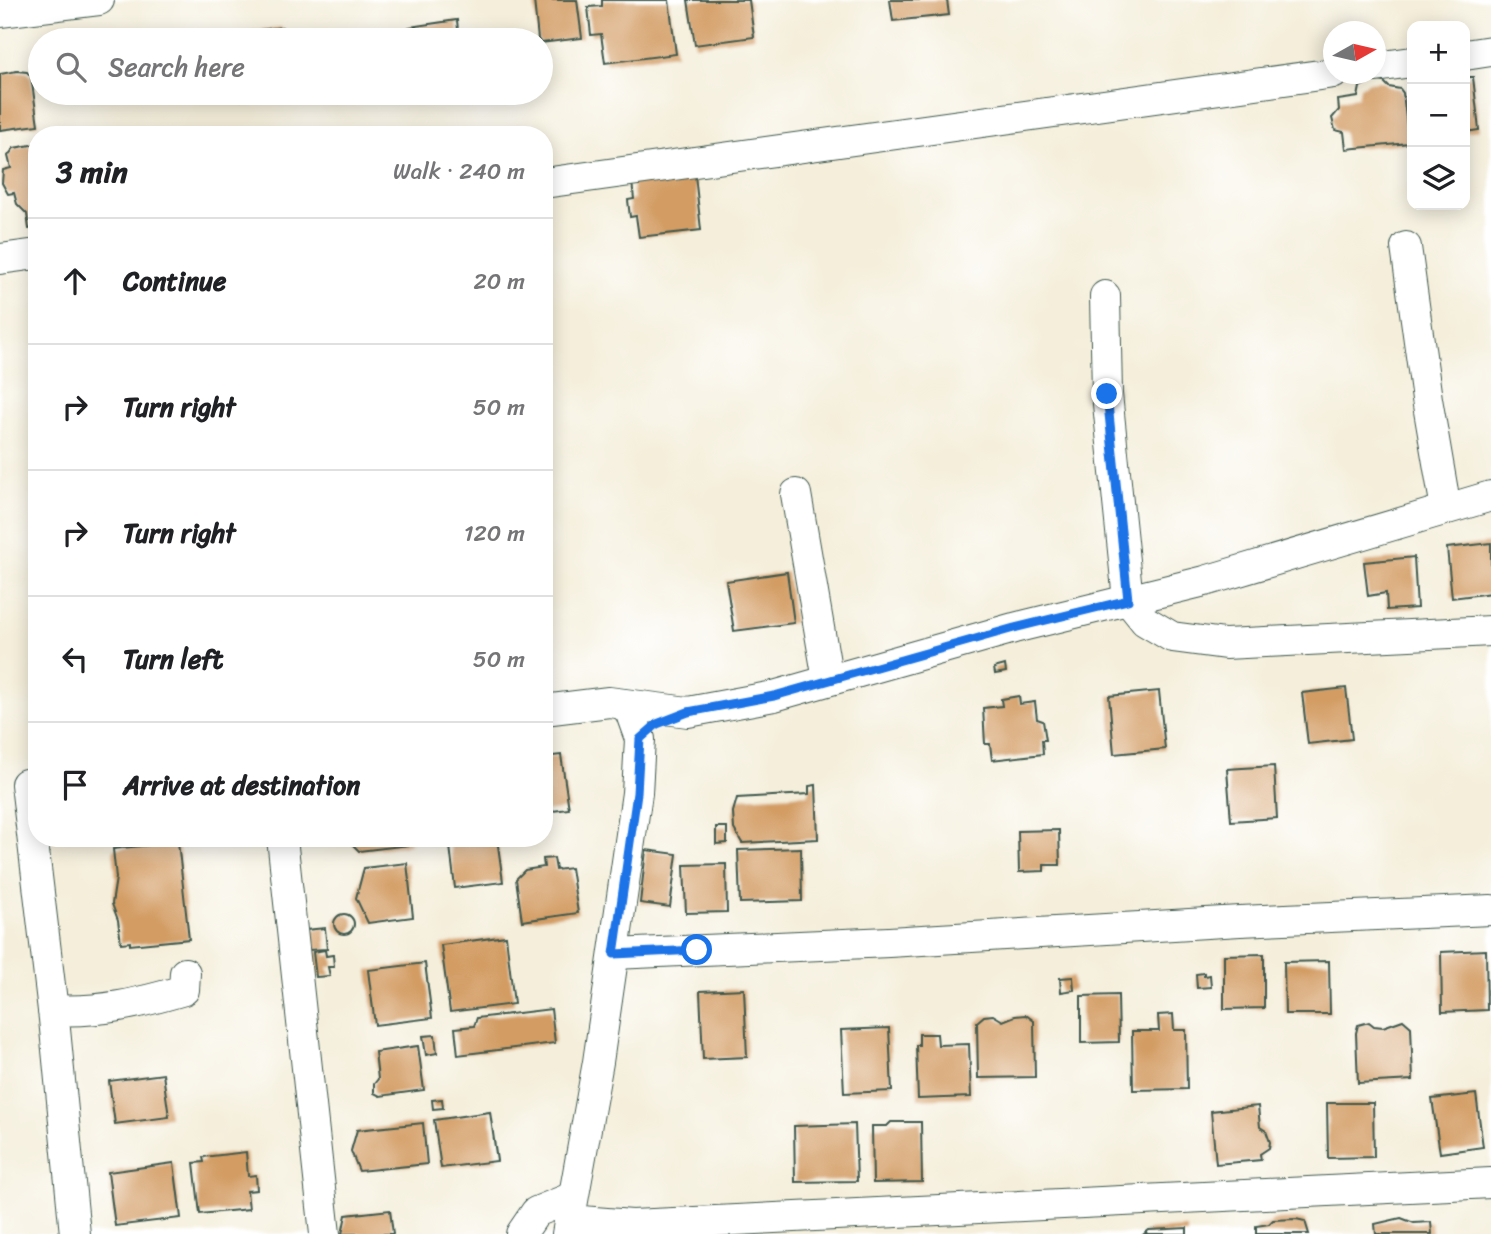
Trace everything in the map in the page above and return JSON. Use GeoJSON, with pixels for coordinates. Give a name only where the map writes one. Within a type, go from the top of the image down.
{"type":"FeatureCollection","features":[{"type":"Feature","properties":{"kind":"street"},"geometry":{"type":"LineString","coordinates":[[0,12],[99,0]]}},
{"type":"Feature","properties":{"kind":"street"},"geometry":{"type":"LineString","coordinates":[[1470,54],[1491,51]]}},
{"type":"Feature","properties":{"kind":"street"},"geometry":{"type":"LineString","coordinates":[[1386,66],[1407,63]]}},
{"type":"Feature","properties":{"kind":"street"},"geometry":{"type":"LineString","coordinates":[[553,182],[1323,75]]}},
{"type":"Feature","properties":{"kind":"street"},"geometry":{"type":"LineString","coordinates":[[1406,247],[1427,399],[1447,509]]}},
{"type":"Feature","properties":{"kind":"street"},"geometry":{"type":"LineString","coordinates":[[0,259],[28,255]]}},
{"type":"Feature","properties":{"kind":"street"},"geometry":{"type":"LineString","coordinates":[[1105,296],[1107,394],[1128,600],[1145,621],[1172,637],[1225,644],[1491,631]]}},
{"type":"Feature","properties":{"kind":"street"},"geometry":{"type":"LineString","coordinates":[[796,494],[828,680]]}},
{"type":"Feature","properties":{"kind":"street"},"geometry":{"type":"LineString","coordinates":[[640,739],[657,724],[688,712],[774,696],[1014,628],[1205,581],[1491,496]]}},
{"type":"Feature","properties":{"kind":"street"},"geometry":{"type":"LineString","coordinates":[[553,709],[609,702],[688,712]]}},
{"type":"Feature","properties":{"kind":"street"},"geometry":{"type":"LineString","coordinates":[[570,1217],[598,1062],[637,793],[640,739],[630,711],[622,704]]}},
{"type":"Feature","properties":{"kind":"street"},"geometry":{"type":"LineString","coordinates":[[21,785],[28,834]]}},
{"type":"Feature","properties":{"kind":"street"},"geometry":{"type":"LineString","coordinates":[[30,847],[53,1010],[75,1234]]}},
{"type":"Feature","properties":{"kind":"street"},"geometry":{"type":"LineString","coordinates":[[283,847],[326,1234]]}},
{"type":"Feature","properties":{"kind":"street"},"geometry":{"type":"LineString","coordinates":[[614,954],[1491,910]]}},
{"type":"Feature","properties":{"kind":"street"},"geometry":{"type":"LineString","coordinates":[[53,1010],[82,1012],[146,1001],[184,990],[185,973]]}},
{"type":"Feature","properties":{"kind":"street"},"geometry":{"type":"LineString","coordinates":[[521,1234],[536,1212],[632,1225],[1491,1183]]}},
{"type":"Feature","properties":{"kind":"building"},"geometry":{"type":"Polygon","coordinates":[[[534,0],[577,0],[582,38],[553,42],[553,28],[537,28],[534,0]]]}},
{"type":"Feature","properties":{"kind":"building"},"geometry":{"type":"Polygon","coordinates":[[[602,0],[669,0],[676,54],[605,63],[601,34],[591,35],[588,7],[602,6],[602,0]]]}},
{"type":"Feature","properties":{"kind":"building"},"geometry":{"type":"Polygon","coordinates":[[[688,0],[749,0],[754,37],[695,45],[688,0]]]}},
{"type":"Feature","properties":{"kind":"building"},"geometry":{"type":"Polygon","coordinates":[[[890,0],[947,0],[949,15],[893,21],[890,0]]]}},
{"type":"Feature","properties":{"kind":"building"},"geometry":{"type":"Polygon","coordinates":[[[457,20],[458,28],[409,28],[457,20]]]}},
{"type":"Feature","properties":{"kind":"building"},"geometry":{"type":"Polygon","coordinates":[[[17,71],[28,73],[28,105],[35,105],[38,125],[0,130],[0,74],[17,71]]]}},
{"type":"Feature","properties":{"kind":"building"},"geometry":{"type":"Polygon","coordinates":[[[1470,77],[1473,77],[1479,130],[1470,131],[1470,77]]]}},
{"type":"Feature","properties":{"kind":"building"},"geometry":{"type":"Polygon","coordinates":[[[1365,84],[1386,84],[1400,89],[1403,93],[1407,143],[1346,149],[1344,132],[1335,130],[1332,118],[1339,110],[1338,100],[1358,97],[1360,87],[1365,84]]]}},
{"type":"Feature","properties":{"kind":"building"},"geometry":{"type":"Polygon","coordinates":[[[28,146],[28,222],[27,214],[17,204],[14,193],[8,194],[2,183],[3,170],[11,168],[8,156],[14,148],[28,146]]]}},
{"type":"Feature","properties":{"kind":"building"},"geometry":{"type":"Polygon","coordinates":[[[695,175],[701,230],[639,237],[636,216],[630,217],[628,200],[634,199],[632,182],[695,175]]]}},
{"type":"Feature","properties":{"kind":"building"},"geometry":{"type":"Polygon","coordinates":[[[1491,543],[1491,593],[1452,598],[1447,548],[1491,543]]]}},
{"type":"Feature","properties":{"kind":"building"},"geometry":{"type":"Polygon","coordinates":[[[1414,557],[1417,608],[1387,610],[1386,593],[1368,596],[1364,562],[1414,557]]]}},
{"type":"Feature","properties":{"kind":"building"},"geometry":{"type":"Polygon","coordinates":[[[787,572],[794,623],[734,631],[726,581],[787,572]]]}},
{"type":"Feature","properties":{"kind":"building"},"geometry":{"type":"Polygon","coordinates":[[[1005,665],[1006,672],[995,674],[994,668],[1005,665]]]}},
{"type":"Feature","properties":{"kind":"building"},"geometry":{"type":"Polygon","coordinates":[[[1346,688],[1352,739],[1308,744],[1302,693],[1346,688]]]}},
{"type":"Feature","properties":{"kind":"building"},"geometry":{"type":"Polygon","coordinates":[[[1159,691],[1165,749],[1114,754],[1109,696],[1159,691]]]}},
{"type":"Feature","properties":{"kind":"building"},"geometry":{"type":"Polygon","coordinates":[[[1019,696],[1020,704],[1035,702],[1037,719],[1043,721],[1046,740],[1042,740],[1043,754],[992,760],[990,744],[985,744],[983,708],[1002,706],[1001,699],[1019,696]]]}},
{"type":"Feature","properties":{"kind":"building"},"geometry":{"type":"Polygon","coordinates":[[[561,755],[569,809],[553,811],[553,756],[561,755]]]}},
{"type":"Feature","properties":{"kind":"building"},"geometry":{"type":"Polygon","coordinates":[[[1274,766],[1277,818],[1231,821],[1227,769],[1274,766]]]}},
{"type":"Feature","properties":{"kind":"building"},"geometry":{"type":"Polygon","coordinates":[[[816,785],[818,839],[742,843],[734,829],[733,812],[737,798],[809,794],[809,786],[816,785]]]}},
{"type":"Feature","properties":{"kind":"building"},"geometry":{"type":"Polygon","coordinates":[[[716,827],[727,827],[727,843],[716,844],[716,827]]]}},
{"type":"Feature","properties":{"kind":"building"},"geometry":{"type":"Polygon","coordinates":[[[1059,830],[1060,865],[1044,865],[1044,871],[1019,872],[1018,831],[1059,830]]]}},
{"type":"Feature","properties":{"kind":"building"},"geometry":{"type":"Polygon","coordinates":[[[179,847],[189,939],[130,945],[130,942],[121,943],[118,920],[112,904],[116,878],[113,849],[179,847]]]}},
{"type":"Feature","properties":{"kind":"building"},"geometry":{"type":"Polygon","coordinates":[[[355,847],[393,847],[359,851],[355,847]]]}},
{"type":"Feature","properties":{"kind":"building"},"geometry":{"type":"Polygon","coordinates":[[[450,847],[498,847],[503,882],[455,888],[450,847]]]}},
{"type":"Feature","properties":{"kind":"building"},"geometry":{"type":"Polygon","coordinates":[[[801,848],[802,901],[740,903],[738,850],[801,848]]]}},
{"type":"Feature","properties":{"kind":"building"},"geometry":{"type":"Polygon","coordinates":[[[646,850],[677,854],[670,907],[640,903],[646,850]]]}},
{"type":"Feature","properties":{"kind":"building"},"geometry":{"type":"Polygon","coordinates":[[[554,858],[556,870],[571,868],[578,913],[522,921],[516,879],[525,870],[544,867],[543,859],[554,858]]]}},
{"type":"Feature","properties":{"kind":"building"},"geometry":{"type":"Polygon","coordinates":[[[407,863],[413,917],[368,923],[356,898],[364,868],[407,863]]]}},
{"type":"Feature","properties":{"kind":"building"},"geometry":{"type":"Polygon","coordinates":[[[726,864],[727,912],[686,913],[684,865],[726,864]]]}},
{"type":"Feature","properties":{"kind":"building"},"geometry":{"type":"Polygon","coordinates":[[[344,914],[351,917],[354,924],[351,931],[344,934],[337,931],[334,924],[337,917],[344,914]]]}},
{"type":"Feature","properties":{"kind":"building"},"geometry":{"type":"Polygon","coordinates":[[[325,928],[327,949],[308,950],[306,930],[325,928]]]}},
{"type":"Feature","properties":{"kind":"building"},"geometry":{"type":"Polygon","coordinates":[[[506,936],[514,1004],[450,1012],[441,945],[506,936]]]}},
{"type":"Feature","properties":{"kind":"building"},"geometry":{"type":"Polygon","coordinates":[[[325,950],[326,956],[333,955],[334,967],[328,967],[330,976],[316,977],[313,952],[325,950]]]}},
{"type":"Feature","properties":{"kind":"building"},"geometry":{"type":"Polygon","coordinates":[[[1486,950],[1487,1010],[1442,1012],[1441,952],[1486,950]]]}},
{"type":"Feature","properties":{"kind":"building"},"geometry":{"type":"Polygon","coordinates":[[[1264,954],[1264,1008],[1224,1009],[1224,955],[1264,954]]]}},
{"type":"Feature","properties":{"kind":"building"},"geometry":{"type":"Polygon","coordinates":[[[1329,961],[1330,1014],[1285,1014],[1284,962],[1329,961]]]}},
{"type":"Feature","properties":{"kind":"building"},"geometry":{"type":"Polygon","coordinates":[[[425,963],[432,1018],[375,1025],[368,970],[425,963]]]}},
{"type":"Feature","properties":{"kind":"building"},"geometry":{"type":"Polygon","coordinates":[[[1204,973],[1204,976],[1210,975],[1211,987],[1197,988],[1196,974],[1204,973]]]}},
{"type":"Feature","properties":{"kind":"building"},"geometry":{"type":"Polygon","coordinates":[[[1073,977],[1074,990],[1061,992],[1060,978],[1073,977]]]}},
{"type":"Feature","properties":{"kind":"building"},"geometry":{"type":"Polygon","coordinates":[[[744,989],[747,1057],[703,1059],[700,991],[744,989]]]}},
{"type":"Feature","properties":{"kind":"building"},"geometry":{"type":"Polygon","coordinates":[[[1118,995],[1119,1042],[1081,1043],[1081,996],[1118,995]]]}},
{"type":"Feature","properties":{"kind":"building"},"geometry":{"type":"Polygon","coordinates":[[[551,1009],[555,1043],[458,1055],[455,1028],[474,1026],[477,1018],[551,1009]]]}},
{"type":"Feature","properties":{"kind":"building"},"geometry":{"type":"Polygon","coordinates":[[[1173,1014],[1174,1030],[1186,1030],[1187,1089],[1133,1090],[1132,1031],[1159,1031],[1158,1015],[1173,1014]]]}},
{"type":"Feature","properties":{"kind":"building"},"geometry":{"type":"Polygon","coordinates":[[[993,1015],[1003,1021],[1026,1015],[1034,1021],[1035,1077],[978,1078],[977,1022],[984,1016],[993,1015]]]}},
{"type":"Feature","properties":{"kind":"building"},"geometry":{"type":"Polygon","coordinates":[[[1403,1020],[1411,1027],[1413,1080],[1358,1083],[1358,1025],[1369,1022],[1383,1027],[1403,1020]]]}},
{"type":"Feature","properties":{"kind":"building"},"geometry":{"type":"Polygon","coordinates":[[[889,1028],[892,1091],[844,1093],[841,1030],[889,1028]]]}},
{"type":"Feature","properties":{"kind":"building"},"geometry":{"type":"Polygon","coordinates":[[[919,1034],[937,1034],[938,1045],[969,1044],[971,1097],[918,1099],[916,1045],[919,1045],[919,1034]]]}},
{"type":"Feature","properties":{"kind":"building"},"geometry":{"type":"Polygon","coordinates":[[[435,1035],[437,1053],[426,1055],[423,1036],[435,1035]]]}},
{"type":"Feature","properties":{"kind":"building"},"geometry":{"type":"Polygon","coordinates":[[[418,1046],[424,1090],[380,1096],[374,1093],[374,1084],[378,1079],[375,1052],[418,1046]]]}},
{"type":"Feature","properties":{"kind":"building"},"geometry":{"type":"Polygon","coordinates":[[[163,1074],[169,1117],[115,1124],[109,1081],[163,1074]]]}},
{"type":"Feature","properties":{"kind":"building"},"geometry":{"type":"Polygon","coordinates":[[[1476,1094],[1483,1147],[1440,1153],[1432,1099],[1476,1094]]]}},
{"type":"Feature","properties":{"kind":"building"},"geometry":{"type":"Polygon","coordinates":[[[442,1099],[443,1108],[433,1109],[432,1100],[442,1099]]]}},
{"type":"Feature","properties":{"kind":"building"},"geometry":{"type":"Polygon","coordinates":[[[1327,1103],[1373,1103],[1374,1157],[1328,1158],[1327,1103]]]}},
{"type":"Feature","properties":{"kind":"building"},"geometry":{"type":"Polygon","coordinates":[[[1258,1106],[1260,1127],[1266,1131],[1270,1142],[1269,1148],[1260,1154],[1261,1160],[1216,1164],[1211,1111],[1258,1106]]]}},
{"type":"Feature","properties":{"kind":"building"},"geometry":{"type":"Polygon","coordinates":[[[490,1112],[497,1161],[441,1168],[434,1120],[490,1112]]]}},
{"type":"Feature","properties":{"kind":"building"},"geometry":{"type":"Polygon","coordinates":[[[891,1122],[921,1122],[922,1182],[873,1183],[872,1126],[887,1126],[891,1122]]]}},
{"type":"Feature","properties":{"kind":"building"},"geometry":{"type":"Polygon","coordinates":[[[423,1123],[427,1164],[359,1171],[351,1151],[357,1130],[423,1123]]]}},
{"type":"Feature","properties":{"kind":"building"},"geometry":{"type":"Polygon","coordinates":[[[855,1124],[857,1181],[795,1182],[794,1126],[855,1124]]]}},
{"type":"Feature","properties":{"kind":"building"},"geometry":{"type":"Polygon","coordinates":[[[246,1152],[248,1176],[256,1175],[257,1190],[247,1191],[249,1209],[200,1214],[194,1163],[204,1162],[203,1157],[246,1152]]]}},
{"type":"Feature","properties":{"kind":"building"},"geometry":{"type":"Polygon","coordinates":[[[174,1163],[181,1218],[115,1226],[108,1172],[174,1163]]]}},
{"type":"Feature","properties":{"kind":"building"},"geometry":{"type":"Polygon","coordinates":[[[390,1210],[393,1234],[342,1234],[346,1215],[390,1210]]]}},
{"type":"Feature","properties":{"kind":"building"},"geometry":{"type":"Polygon","coordinates":[[[1401,1218],[1414,1223],[1431,1222],[1432,1234],[1376,1234],[1375,1224],[1401,1218]]]}},
{"type":"Feature","properties":{"kind":"building"},"geometry":{"type":"Polygon","coordinates":[[[1273,1220],[1305,1221],[1309,1234],[1256,1234],[1256,1226],[1269,1224],[1273,1220]]]}},
{"type":"Feature","properties":{"kind":"building"},"geometry":{"type":"Polygon","coordinates":[[[1187,1228],[1187,1234],[1144,1234],[1149,1230],[1187,1228]]]}},
{"type":"Feature","properties":{"kind":"route"},"geometry":{"type":"LineString","coordinates":[[697,950],[614,954],[637,793],[640,739],[657,724],[688,712],[774,696],[1014,628],[1128,600],[1107,394]]}}]}
